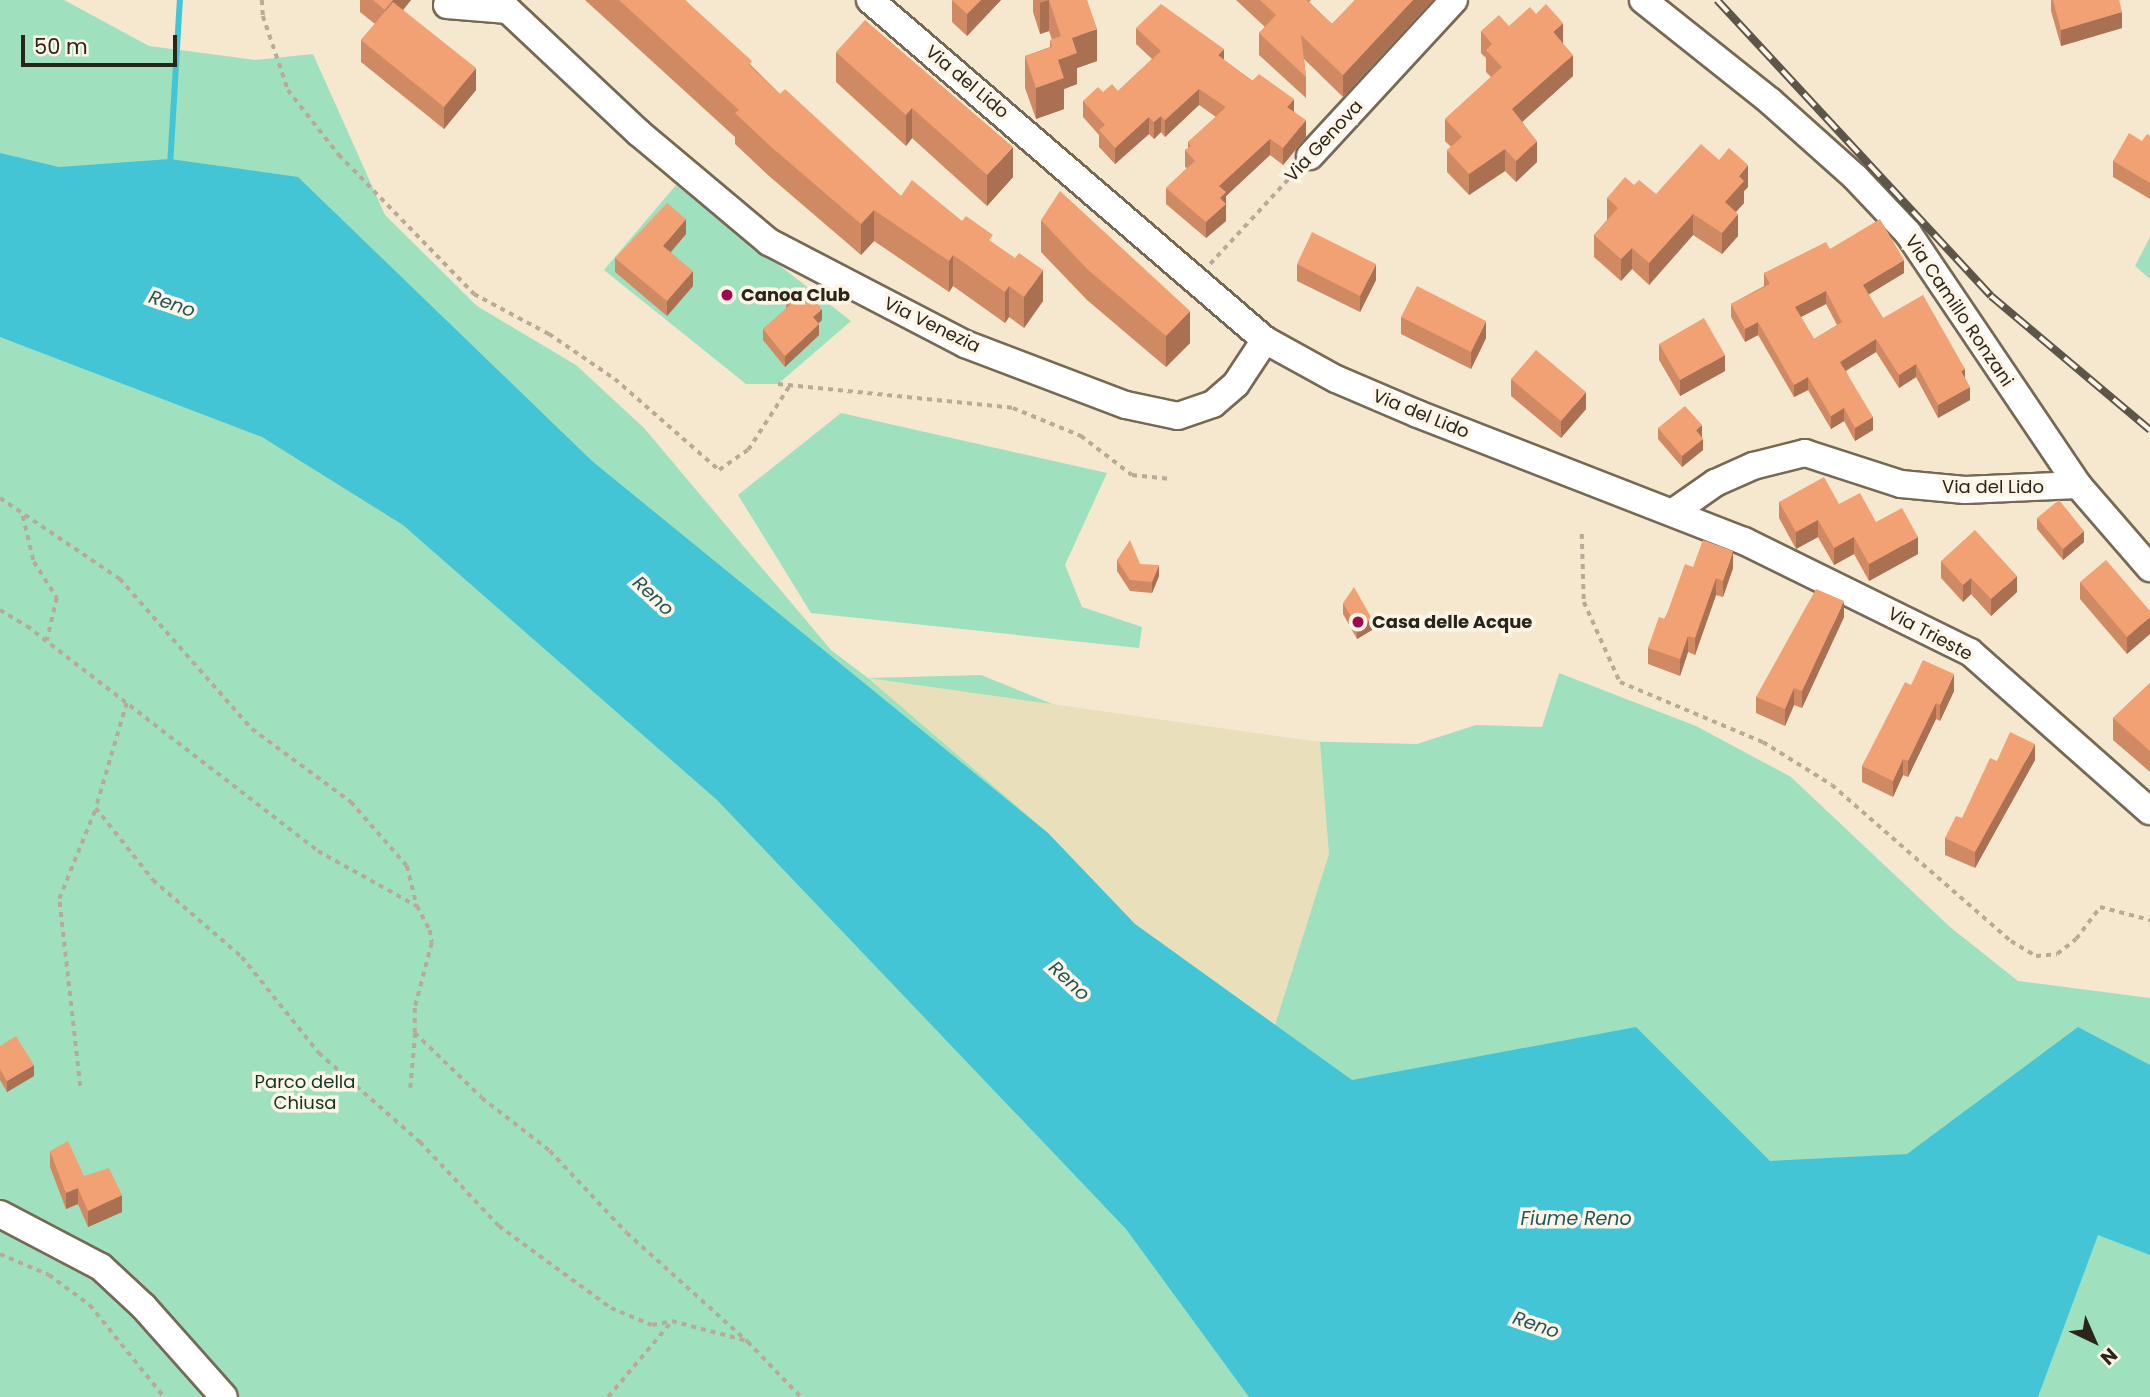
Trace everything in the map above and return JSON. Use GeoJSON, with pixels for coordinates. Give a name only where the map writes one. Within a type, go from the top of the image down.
{"type":"FeatureCollection","features":[{"type":"Feature","properties":{"kind":"street","name":"Via del Lido"},"geometry":{"type":"LineString","coordinates":[[870,0],[1062,162],[1265,340],[1336,379],[1418,414],[1675,511],[1715,483],[1753,466],[1805,453],[1901,484],[1965,490],[2078,485]]}},
{"type":"Feature","properties":{"kind":"street","name":"Via Genova"},"geometry":{"type":"LineString","coordinates":[[1310,156],[1454,0]]}},
{"type":"Feature","properties":{"kind":"street","name":"Via Camillo Ronzani"},"geometry":{"type":"LineString","coordinates":[[1643,0],[1770,101],[1856,178],[1908,233],[2078,485],[2150,568]]}},
{"type":"Feature","properties":{"kind":"street","name":"Via Venezia"},"geometry":{"type":"LineString","coordinates":[[447,5],[512,5],[639,133],[769,242],[965,344],[1126,405],[1178,416],[1213,404],[1236,384],[1265,340]]}},
{"type":"Feature","properties":{"kind":"street","name":"Via Trieste"},"geometry":{"type":"LineString","coordinates":[[1675,511],[1818,576],[1970,652],[2150,811]]}},
{"type":"Feature","properties":{"kind":"street"},"geometry":{"type":"LineString","coordinates":[[0,1214],[101,1267],[145,1307],[224,1397]]}},
{"type":"Feature","properties":{"kind":"path"},"geometry":{"type":"LineString","coordinates":[[262,0],[263,16],[288,90],[339,155],[474,294],[549,334],[615,379],[719,470],[748,450],[790,385]]}},
{"type":"Feature","properties":{"kind":"path","name":"Via Genova"},"geometry":{"type":"LineString","coordinates":[[1195,281],[1310,156]]}},
{"type":"Feature","properties":{"kind":"path"},"geometry":{"type":"LineString","coordinates":[[778,384],[1013,408],[1082,436],[1132,475],[1171,479]]}},
{"type":"Feature","properties":{"kind":"path"},"geometry":{"type":"LineString","coordinates":[[0,498],[120,579],[252,729],[351,802],[407,866],[416,906],[430,930],[432,943],[415,1008],[410,1088]]}},
{"type":"Feature","properties":{"kind":"path"},"geometry":{"type":"LineString","coordinates":[[22,514],[34,562],[57,598],[47,642]]}},
{"type":"Feature","properties":{"kind":"path"},"geometry":{"type":"LineString","coordinates":[[1582,534],[1584,601],[1620,682],[1763,742],[1832,785],[2011,941],[2036,956],[2057,954],[2076,939],[2100,907],[2150,920]]}},
{"type":"Feature","properties":{"kind":"path"},"geometry":{"type":"LineString","coordinates":[[0,610],[47,642],[318,851],[416,906]]}},
{"type":"Feature","properties":{"kind":"path"},"geometry":{"type":"LineString","coordinates":[[80,1087],[60,899],[96,808],[127,703]]}},
{"type":"Feature","properties":{"kind":"path"},"geometry":{"type":"LineString","coordinates":[[96,808],[153,880],[242,957],[319,1052],[420,1142],[499,1226],[611,1308],[652,1325],[672,1321],[748,1342]]}},
{"type":"Feature","properties":{"kind":"path"},"geometry":{"type":"LineString","coordinates":[[415,1033],[482,1098],[550,1151],[627,1233],[748,1342],[801,1397]]}},
{"type":"Feature","properties":{"kind":"path"},"geometry":{"type":"LineString","coordinates":[[0,1254],[49,1275],[90,1305],[164,1397]]}},
{"type":"Feature","properties":{"kind":"path"},"geometry":{"type":"LineString","coordinates":[[608,1397],[672,1321]]}},
{"type":"Feature","properties":{"kind":"green space","name":"Parco della Chiusa"},"geometry":{"type":"Polygon","coordinates":[[[0,0],[64,0],[149,46],[256,60],[313,54],[385,215],[477,306],[576,365],[644,428],[831,650],[868,678],[981,675],[1133,737],[1417,744],[1476,725],[1542,727],[1559,673],[1696,726],[1791,777],[1950,927],[2018,981],[2150,998],[2150,1397],[0,1397],[0,0]]]}},
{"type":"Feature","properties":{"kind":"green space","name":"Canoa Club"},"geometry":{"type":"Polygon","coordinates":[[[676,185],[851,321],[778,384],[746,384],[604,270],[676,185]]]}},
{"type":"Feature","properties":{"kind":"green space"},"geometry":{"type":"Polygon","coordinates":[[[2150,237],[2150,279],[2135,266],[2150,237]]]}},
{"type":"Feature","properties":{"kind":"green space"},"geometry":{"type":"Polygon","coordinates":[[[841,413],[1107,473],[1065,565],[1082,607],[1142,627],[1139,648],[811,613],[738,495],[841,413]]]}},
{"type":"Feature","properties":{"kind":"sand"},"geometry":{"type":"Polygon","coordinates":[[[868,678],[1320,742],[1329,854],[1275,1025],[1135,924],[1048,833],[868,678]]]}},
{"type":"Feature","properties":{"kind":"water","name":"Fiume Reno"},"geometry":{"type":"Polygon","coordinates":[[[0,153],[59,167],[170,159],[298,177],[592,461],[1048,833],[1135,924],[1352,1080],[1636,1027],[1770,1161],[1907,1154],[2078,1027],[2150,1065],[2150,1255],[2098,1235],[2038,1397],[1249,1397],[1126,1229],[717,800],[403,525],[262,437],[0,337],[0,153]]]}},
{"type":"Feature","properties":{"kind":"building"},"geometry":{"type":"Polygon","coordinates":[[[373,0],[393,0],[385,10],[373,0]]]}},
{"type":"Feature","properties":{"kind":"building"},"geometry":{"type":"Polygon","coordinates":[[[619,0],[685,0],[752,61],[749,65],[780,94],[785,89],[901,196],[912,180],[962,221],[966,216],[993,235],[989,240],[1015,258],[1019,253],[1043,270],[1024,297],[1009,286],[1005,292],[953,255],[949,261],[874,210],[861,224],[769,145],[735,113],[739,110],[619,0]]]}},
{"type":"Feature","properties":{"kind":"building"},"geometry":{"type":"Polygon","coordinates":[[[952,0],[981,0],[967,14],[952,0]]]}},
{"type":"Feature","properties":{"kind":"building"},"geometry":{"type":"Polygon","coordinates":[[[1049,0],[1087,0],[1097,29],[1072,38],[1077,53],[1058,60],[1064,78],[1036,88],[1025,56],[1052,47],[1050,40],[1061,36],[1049,0]]]}},
{"type":"Feature","properties":{"kind":"building"},"geometry":{"type":"Polygon","coordinates":[[[1260,0],[1306,0],[1332,24],[1355,0],[1413,0],[1343,75],[1301,35],[1306,77],[1259,33],[1276,15],[1260,0]]]}},
{"type":"Feature","properties":{"kind":"building"},"geometry":{"type":"Polygon","coordinates":[[[2053,0],[2119,0],[2122,12],[2061,30],[2053,0]]]}},
{"type":"Feature","properties":{"kind":"building"},"geometry":{"type":"Polygon","coordinates":[[[393,2],[476,68],[444,107],[361,40],[393,2]]]}},
{"type":"Feature","properties":{"kind":"building"},"geometry":{"type":"Polygon","coordinates":[[[1161,4],[1224,49],[1218,55],[1252,81],[1259,74],[1294,99],[1287,107],[1306,120],[1283,148],[1270,139],[1219,186],[1226,192],[1220,198],[1226,204],[1206,222],[1166,188],[1195,161],[1185,150],[1191,146],[1188,142],[1226,107],[1199,89],[1165,120],[1161,116],[1154,122],[1149,117],[1115,148],[1099,130],[1105,125],[1083,101],[1098,87],[1103,92],[1112,84],[1118,91],[1161,51],[1136,28],[1161,4]]]}},
{"type":"Feature","properties":{"kind":"building"},"geometry":{"type":"Polygon","coordinates":[[[1546,4],[1563,23],[1553,32],[1573,55],[1512,109],[1537,141],[1516,161],[1505,149],[1469,174],[1447,150],[1462,137],[1445,119],[1502,67],[1486,50],[1492,44],[1481,31],[1499,15],[1509,26],[1530,7],[1536,14],[1546,4]]]}},
{"type":"Feature","properties":{"kind":"building"},"geometry":{"type":"Polygon","coordinates":[[[865,20],[1013,147],[987,175],[912,108],[906,115],[836,52],[865,20]]]}},
{"type":"Feature","properties":{"kind":"building"},"geometry":{"type":"Polygon","coordinates":[[[2129,133],[2142,141],[2147,134],[2150,136],[2150,183],[2113,161],[2129,133]]]}},
{"type":"Feature","properties":{"kind":"building"},"geometry":{"type":"Polygon","coordinates":[[[1701,144],[1719,160],[1729,148],[1748,165],[1739,176],[1744,181],[1725,202],[1738,214],[1722,233],[1693,214],[1649,263],[1632,248],[1621,259],[1594,235],[1618,208],[1607,198],[1625,177],[1634,185],[1639,180],[1656,194],[1701,144]]]}},
{"type":"Feature","properties":{"kind":"building"},"geometry":{"type":"Polygon","coordinates":[[[1060,191],[1190,311],[1166,336],[1087,269],[1041,220],[1060,191]]]}},
{"type":"Feature","properties":{"kind":"building"},"geometry":{"type":"Polygon","coordinates":[[[667,203],[686,219],[663,246],[693,271],[667,301],[615,258],[667,203]]]}},
{"type":"Feature","properties":{"kind":"building"},"geometry":{"type":"Polygon","coordinates":[[[1880,219],[1904,260],[1863,285],[1883,318],[1923,295],[1965,369],[1961,371],[1970,387],[1938,405],[1916,364],[1899,375],[1876,339],[1840,362],[1873,417],[1855,428],[1844,408],[1831,416],[1808,377],[1794,385],[1758,322],[1745,329],[1731,304],[1770,284],[1764,273],[1826,242],[1830,249],[1880,219]],[[1826,291],[1795,307],[1814,339],[1842,322],[1826,291]]]}},
{"type":"Feature","properties":{"kind":"building"},"geometry":{"type":"Polygon","coordinates":[[[1312,232],[1376,264],[1360,296],[1297,264],[1312,232]]]}},
{"type":"Feature","properties":{"kind":"building"},"geometry":{"type":"Polygon","coordinates":[[[802,286],[822,309],[813,317],[819,324],[785,356],[763,329],[790,305],[786,300],[802,286]]]}},
{"type":"Feature","properties":{"kind":"building"},"geometry":{"type":"Polygon","coordinates":[[[1417,286],[1486,321],[1471,352],[1401,317],[1417,286]]]}},
{"type":"Feature","properties":{"kind":"building"},"geometry":{"type":"Polygon","coordinates":[[[1704,318],[1725,355],[1680,380],[1659,344],[1704,318]]]}},
{"type":"Feature","properties":{"kind":"building"},"geometry":{"type":"Polygon","coordinates":[[[1536,350],[1586,392],[1561,421],[1511,379],[1536,350]]]}},
{"type":"Feature","properties":{"kind":"building"},"geometry":{"type":"Polygon","coordinates":[[[1685,406],[1702,425],[1696,430],[1703,439],[1682,456],[1658,428],[1685,406]]]}},
{"type":"Feature","properties":{"kind":"building"},"geometry":{"type":"Polygon","coordinates":[[[1824,477],[1839,504],[1860,493],[1876,522],[1902,508],[1918,537],[1869,564],[1854,537],[1834,548],[1818,520],[1796,532],[1779,502],[1824,477]]]}},
{"type":"Feature","properties":{"kind":"building"},"geometry":{"type":"Polygon","coordinates":[[[2059,500],[2084,531],[2063,549],[2037,518],[2059,500]]]}},
{"type":"Feature","properties":{"kind":"building"},"geometry":{"type":"Polygon","coordinates":[[[1975,530],[2017,576],[1991,599],[1971,578],[1963,585],[1941,561],[1975,530]]]}},
{"type":"Feature","properties":{"kind":"building"},"geometry":{"type":"Polygon","coordinates":[[[1130,540],[1140,564],[1159,565],[1152,582],[1130,580],[1117,560],[1130,540]]]}},
{"type":"Feature","properties":{"kind":"building"},"geometry":{"type":"Polygon","coordinates":[[[1703,540],[1733,551],[1723,581],[1716,578],[1695,638],[1688,636],[1680,659],[1648,648],[1659,617],[1665,619],[1685,564],[1693,567],[1703,540]]]}},
{"type":"Feature","properties":{"kind":"building"},"geometry":{"type":"Polygon","coordinates":[[[2106,560],[2150,611],[2150,617],[2127,637],[2080,582],[2106,560]]]}},
{"type":"Feature","properties":{"kind":"building"},"geometry":{"type":"Polygon","coordinates":[[[1354,587],[1372,619],[1357,627],[1343,603],[1354,587]]]}},
{"type":"Feature","properties":{"kind":"building"},"geometry":{"type":"Polygon","coordinates":[[[1816,589],[1844,601],[1802,691],[1794,688],[1785,709],[1756,697],[1816,589]]]}},
{"type":"Feature","properties":{"kind":"building"},"geometry":{"type":"Polygon","coordinates":[[[1923,660],[1954,674],[1940,705],[1936,703],[1908,761],[1903,759],[1893,781],[1862,766],[1905,682],[1911,685],[1923,660]]]}},
{"type":"Feature","properties":{"kind":"building"},"geometry":{"type":"Polygon","coordinates":[[[2150,683],[2150,751],[2113,718],[2150,683]]]}},
{"type":"Feature","properties":{"kind":"building"},"geometry":{"type":"Polygon","coordinates":[[[2010,732],[2035,744],[1975,852],[1945,838],[1956,816],[1962,818],[1990,758],[1997,761],[2010,732]]]}},
{"type":"Feature","properties":{"kind":"building"},"geometry":{"type":"Polygon","coordinates":[[[16,1036],[34,1065],[7,1081],[0,1069],[0,1046],[16,1036]]]}},
{"type":"Feature","properties":{"kind":"building"},"geometry":{"type":"Polygon","coordinates":[[[68,1141],[84,1176],[109,1168],[122,1195],[88,1211],[78,1188],[66,1193],[50,1151],[68,1141]]]}},
{"type":"Feature","properties":{"kind":"waterway"},"geometry":{"type":"LineString","coordinates":[[170,166],[180,0]]}},
{"type":"Feature","properties":{"kind":"railway"},"geometry":{"type":"LineString","coordinates":[[1717,0],[1991,296],[2150,430]]}},
{"type":"Feature","properties":{"kind":"place","name":"Canoa Club"},"geometry":{"type":"Point","coordinates":[727,295]}},
{"type":"Feature","properties":{"kind":"place","name":"Casa delle Acque"},"geometry":{"type":"Point","coordinates":[1358,622]}},
{"type":"Feature","properties":{"kind":"water label","name":"Reno"},"geometry":{"type":"Point","coordinates":[172,304]}},
{"type":"Feature","properties":{"kind":"water label","name":"Reno"},"geometry":{"type":"Point","coordinates":[653,596]}},
{"type":"Feature","properties":{"kind":"water label","name":"Reno"},"geometry":{"type":"Point","coordinates":[1069,981]}},
{"type":"Feature","properties":{"kind":"water label","name":"Reno"},"geometry":{"type":"Point","coordinates":[1536,1325]}}]}
